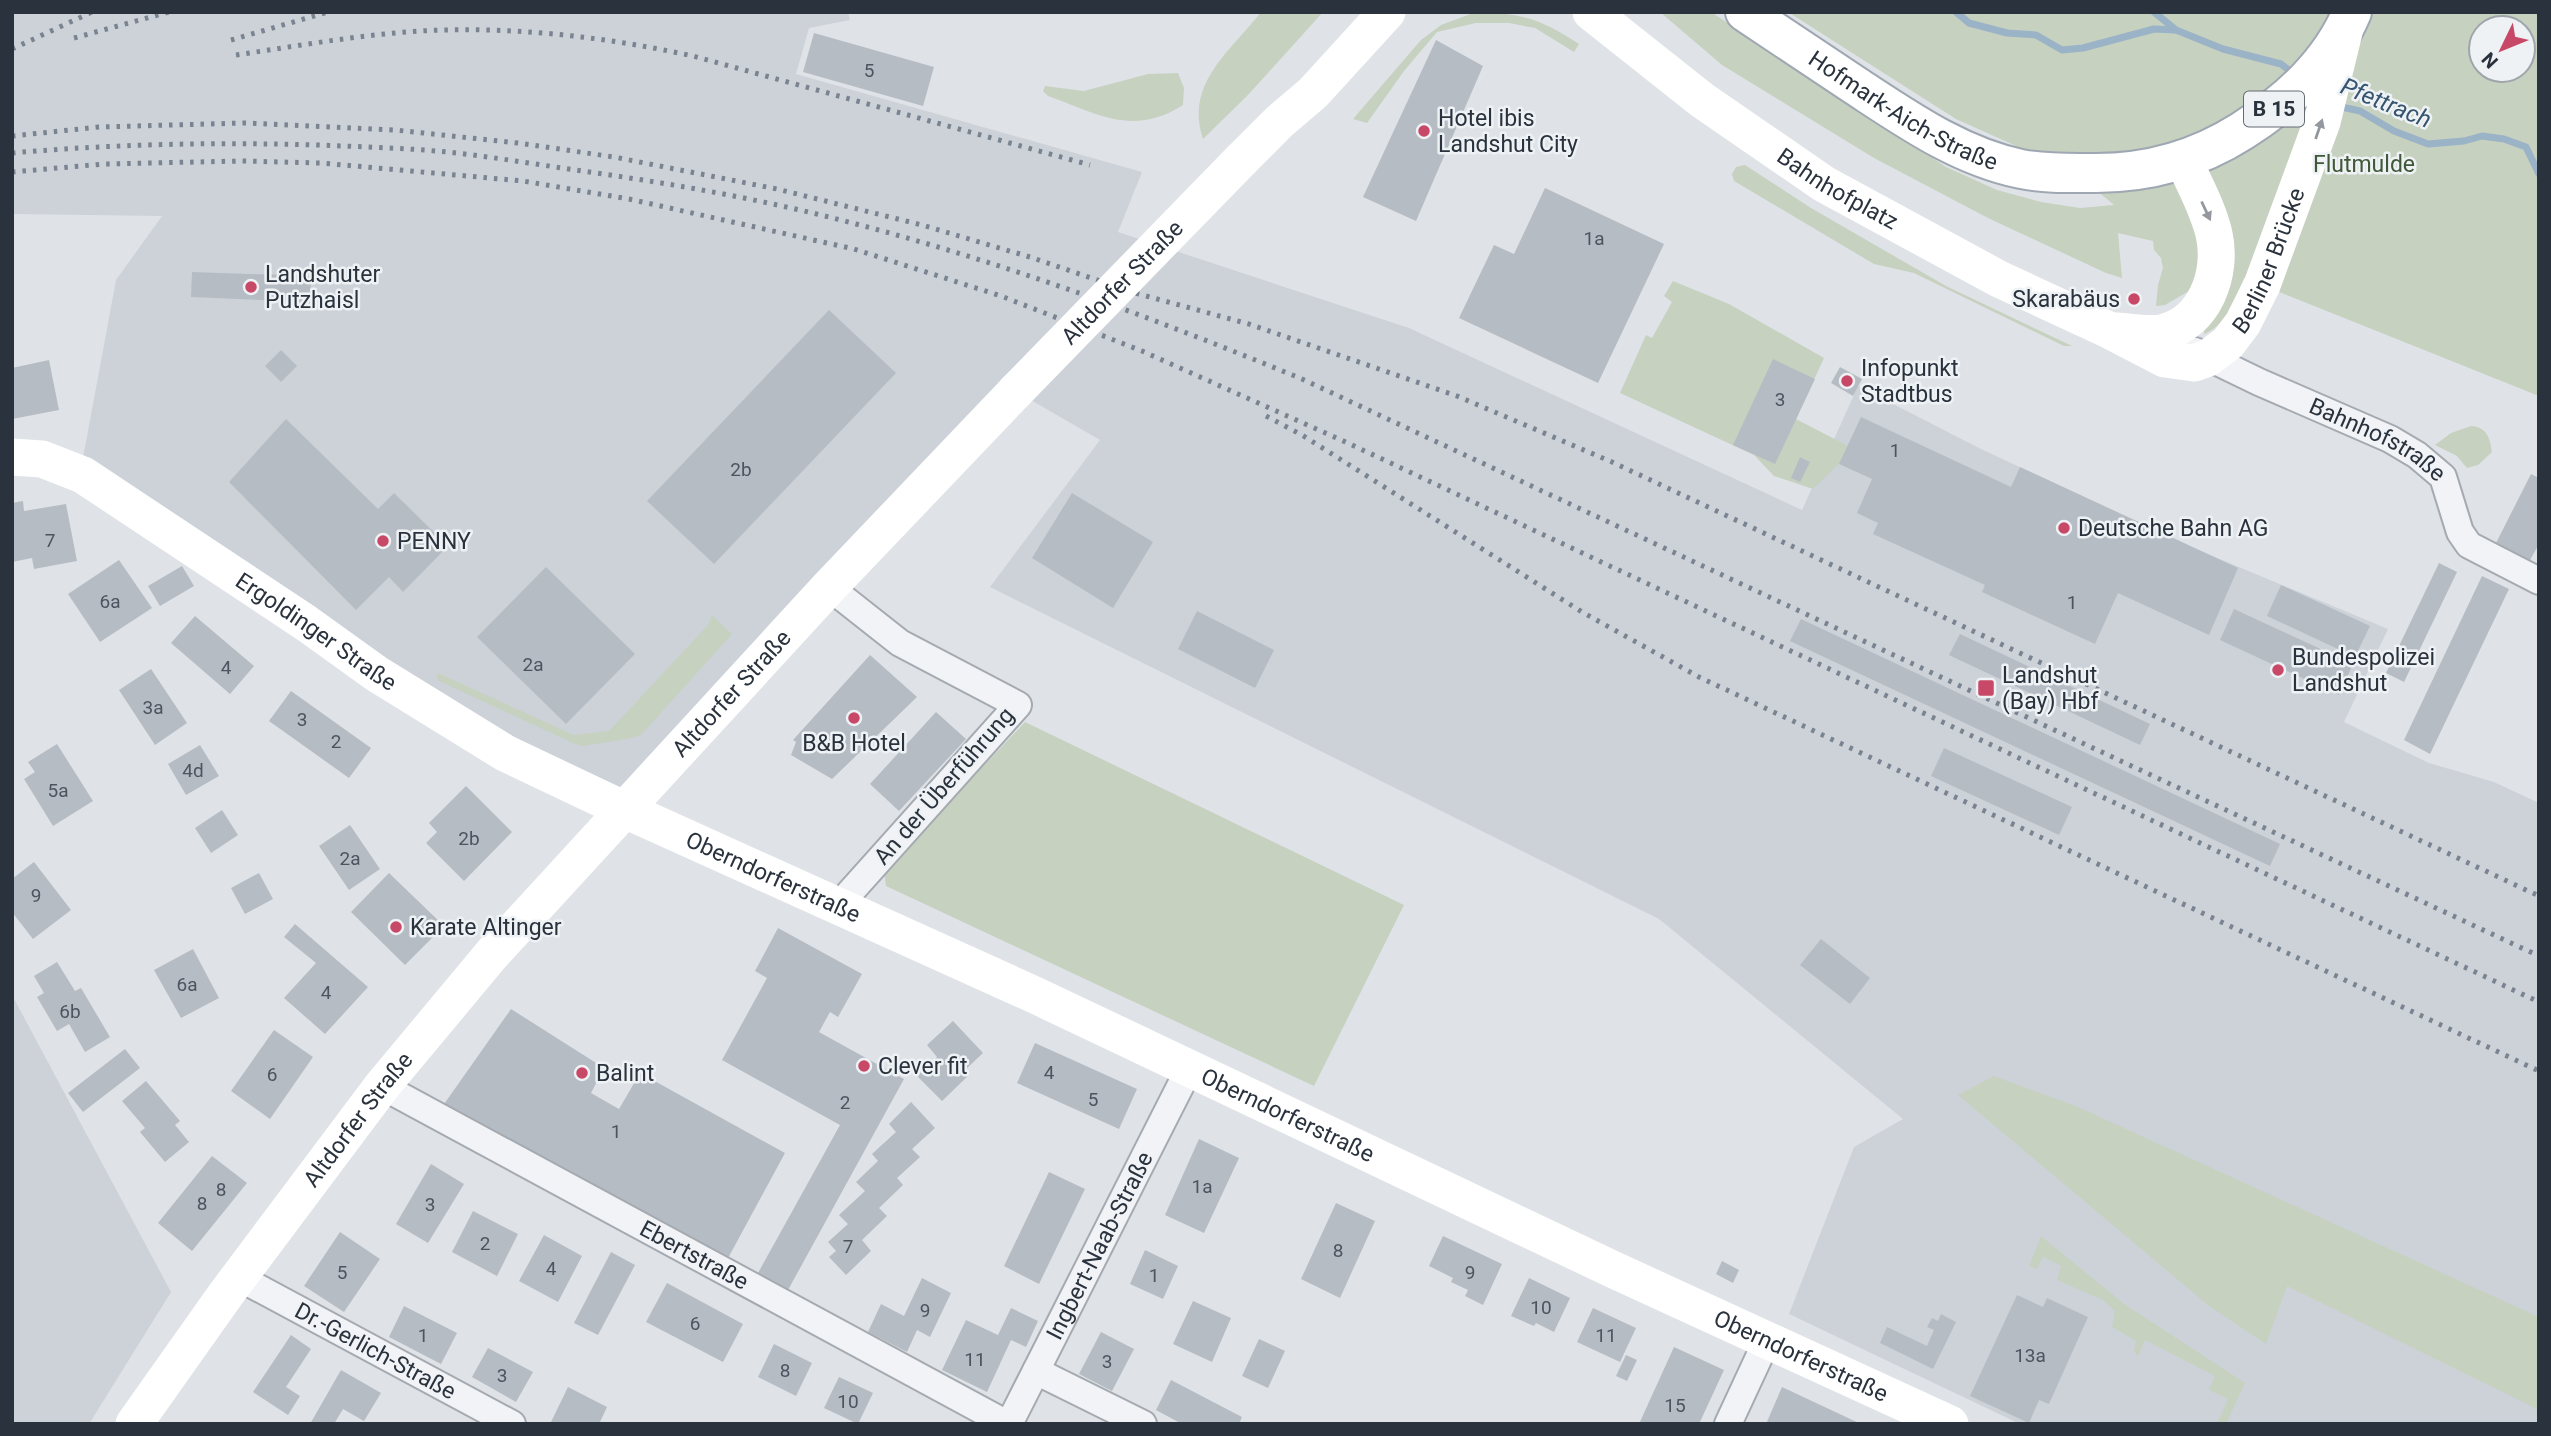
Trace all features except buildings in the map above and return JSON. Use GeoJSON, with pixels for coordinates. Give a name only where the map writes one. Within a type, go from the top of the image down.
{"type":"FeatureCollection","features":[{"type":"Feature","properties":{"kind":"main road","name":"Altdorfer Straße"},"geometry":{"type":"LineString","coordinates":[[134,1424],[239,1277],[382,1086],[492,954],[829,587],[1242,159],[1313,93],[1387,12]]}},
{"type":"Feature","properties":{"kind":"main road","name":"Bahnhofplatz"},"geometry":{"type":"LineString","coordinates":[[1591,12],[1702,100],[1824,184],[1999,279],[2109,330]]}},
{"type":"Feature","properties":{"kind":"main road","name":"Hofmark-Aich-Straße"},"geometry":{"type":"LineString","coordinates":[[1745,12],[1917,126],[1961,149],[2021,169],[2077,173]]}},
{"type":"Feature","properties":{"kind":"main road","name":"Berliner Brücke"},"geometry":{"type":"LineString","coordinates":[[2077,173],[2113,173],[2155,167],[2208,150],[2232,137],[2278,106],[2319,67],[2348,22]]}},
{"type":"Feature","properties":{"kind":"main road","name":"Berliner Brücke"},"geometry":{"type":"LineString","coordinates":[[2208,358],[2228,344],[2262,285],[2322,122],[2348,22]]}},
{"type":"Feature","properties":{"kind":"main road","name":"Berliner Brücke"},"geometry":{"type":"LineString","coordinates":[[2160,333],[2171,329],[2197,311],[2209,295],[2217,266],[2215,238],[2210,219],[2183,159]]}},
{"type":"Feature","properties":{"kind":"main road"},"geometry":{"type":"LineString","coordinates":[[2109,330],[2160,333]]}},
{"type":"Feature","properties":{"kind":"main road"},"geometry":{"type":"LineString","coordinates":[[2109,330],[2165,359],[2194,363],[2208,358]]}},
{"type":"Feature","properties":{"kind":"main road","name":"Ergoldinger Straße"},"geometry":{"type":"LineString","coordinates":[[12,457],[42,459],[83,475],[306,623],[377,674],[505,753],[623,809]]}},
{"type":"Feature","properties":{"kind":"main road","name":"Oberndorferstraße"},"geometry":{"type":"LineString","coordinates":[[623,809],[1037,996],[1612,1269],[1950,1424]]}},
{"type":"Feature","properties":{"kind":"street"},"geometry":{"type":"LineString","coordinates":[[2160,333],[2208,358]]}},
{"type":"Feature","properties":{"kind":"street","name":"Bahnhofstraße"},"geometry":{"type":"LineString","coordinates":[[2208,358],[2390,439],[2417,455],[2443,477],[2460,532],[2469,545],[2539,581]]}},
{"type":"Feature","properties":{"kind":"street","name":"An der Überführung"},"geometry":{"type":"LineString","coordinates":[[829,587],[900,643],[1018,705],[837,907]]}},
{"type":"Feature","properties":{"kind":"street","name":"Ingbert-Naab-Straße"},"geometry":{"type":"LineString","coordinates":[[1008,1424],[1189,1069]]}},
{"type":"Feature","properties":{"kind":"street","name":"Ebertstraße"},"geometry":{"type":"LineString","coordinates":[[382,1086],[1008,1424]]}},
{"type":"Feature","properties":{"kind":"street","name":"Dr.-Gerlich-Straße"},"geometry":{"type":"LineString","coordinates":[[239,1277],[512,1424]]}},
{"type":"Feature","properties":{"kind":"street"},"geometry":{"type":"LineString","coordinates":[[1728,1424],[1767,1340]]}},
{"type":"Feature","properties":{"kind":"street"},"geometry":{"type":"LineString","coordinates":[[1036,1371],[1143,1424]]}},
{"type":"Feature","properties":{"kind":"shaded area"},"geometry":{"type":"Polygon","coordinates":[[[12,12],[848,12],[850,20],[809,28],[796,74],[1142,172],[1118,232],[1409,328],[1802,510],[1858,386],[1981,449],[2191,547],[2388,629],[2344,722],[2429,763],[2494,782],[2539,803],[2539,1424],[2020,1424],[1789,1314],[1854,1147],[1903,1119],[1659,919],[990,587],[1100,440],[1017,392],[628,807],[80,474],[116,280],[162,216],[12,214],[12,12]]]}},
{"type":"Feature","properties":{"kind":"shaded area"},"geometry":{"type":"Polygon","coordinates":[[[12,995],[171,1292],[89,1424],[12,1424],[12,995]]]}},
{"type":"Feature","properties":{"kind":"green space"},"geometry":{"type":"Polygon","coordinates":[[[1261,12],[1323,12],[1248,95],[1203,139],[1199,119],[1205,84],[1225,54],[1261,12]]]}},
{"type":"Feature","properties":{"kind":"green space"},"geometry":{"type":"Polygon","coordinates":[[[1476,12],[1530,19],[1579,44],[1574,52],[1535,28],[1509,23],[1476,23],[1437,32],[1404,71],[1367,123],[1353,119],[1421,40],[1441,25],[1476,12]]]}},
{"type":"Feature","properties":{"kind":"green space","name":"Flutmulde"},"geometry":{"type":"Polygon","coordinates":[[[1660,12],[1711,12],[1946,167],[1997,190],[2041,202],[2080,208],[2114,205],[2076,173],[1956,119],[1788,12],[2539,12],[2539,396],[2244,278],[2224,318],[2204,334],[2205,325],[2194,288],[2165,305],[2156,306],[2163,268],[2161,258],[2154,250],[2153,241],[2118,233],[2122,278],[1988,218],[1874,158],[1722,65],[1660,12]]]}},
{"type":"Feature","properties":{"kind":"green space"},"geometry":{"type":"Polygon","coordinates":[[[1178,73],[1184,88],[1183,105],[1165,115],[1148,120],[1131,121],[1100,115],[1048,96],[1043,91],[1045,86],[1084,91],[1148,74],[1178,73]]]}},
{"type":"Feature","properties":{"kind":"green space"},"geometry":{"type":"Polygon","coordinates":[[[1745,165],[1811,208],[1946,286],[2072,346],[2064,346],[1914,273],[1874,264],[1734,181],[1732,174],[1736,167],[1745,165]]]}},
{"type":"Feature","properties":{"kind":"green space"},"geometry":{"type":"Polygon","coordinates":[[[1673,281],[1729,304],[1824,358],[1796,419],[1848,446],[1839,464],[1813,489],[1774,476],[1754,455],[1620,393],[1646,335],[1652,338],[1672,302],[1664,296],[1673,281]]]}},
{"type":"Feature","properties":{"kind":"green space"},"geometry":{"type":"Polygon","coordinates":[[[2471,426],[2487,434],[2492,452],[2478,465],[2467,468],[2457,456],[2435,445],[2451,433],[2471,426]]]}},
{"type":"Feature","properties":{"kind":"green space"},"geometry":{"type":"Polygon","coordinates":[[[712,615],[732,634],[642,734],[636,737],[584,746],[575,744],[439,681],[436,676],[438,673],[574,735],[609,731],[708,625],[712,615]]]}},
{"type":"Feature","properties":{"kind":"green space"},"geometry":{"type":"Polygon","coordinates":[[[1025,722],[1404,905],[1314,1086],[886,886],[884,871],[1025,722]]]}},
{"type":"Feature","properties":{"kind":"green space"},"geometry":{"type":"Polygon","coordinates":[[[1994,1076],[2078,1107],[2539,1317],[2539,1410],[2287,1286],[2266,1344],[2209,1306],[1958,1095],[1994,1076]]]}},
{"type":"Feature","properties":{"kind":"green space"},"geometry":{"type":"Polygon","coordinates":[[[2041,1236],[2123,1303],[2245,1383],[2226,1424],[2217,1424],[2228,1399],[2209,1390],[2215,1376],[2145,1340],[2138,1356],[2134,1351],[2136,1341],[2112,1327],[2115,1311],[2103,1300],[2057,1280],[2061,1266],[2043,1257],[2037,1269],[2029,1266],[2041,1236]]]}},
{"type":"Feature","properties":{"kind":"waterway","name":"Pfettrach"},"geometry":{"type":"LineString","coordinates":[[1956,12],[1969,23],[2007,33],[2036,35],[2062,50],[2083,48],[2154,29],[2175,30]]}},
{"type":"Feature","properties":{"kind":"waterway","name":"Pfettrach"},"geometry":{"type":"LineString","coordinates":[[2154,12],[2176,30],[2223,49],[2281,64],[2294,74]]}},
{"type":"Feature","properties":{"kind":"waterway","name":"Pfettrach"},"geometry":{"type":"LineString","coordinates":[[2337,106],[2360,111],[2394,131],[2428,144],[2464,141],[2482,136],[2504,139],[2526,147],[2539,174]]}},
{"type":"Feature","properties":{"kind":"railway"},"geometry":{"type":"LineString","coordinates":[[12,49],[92,12]]}},
{"type":"Feature","properties":{"kind":"railway"},"geometry":{"type":"LineString","coordinates":[[74,38],[169,12]]}},
{"type":"Feature","properties":{"kind":"railway"},"geometry":{"type":"LineString","coordinates":[[231,40],[328,12]]}},
{"type":"Feature","properties":{"kind":"railway"},"geometry":{"type":"LineString","coordinates":[[236,55],[417,31],[506,31],[600,39],[693,56],[1090,165]]}},
{"type":"Feature","properties":{"kind":"railway"},"geometry":{"type":"LineString","coordinates":[[12,136],[99,127],[245,123],[395,130],[518,143],[614,157],[777,189],[922,225],[1030,257],[1135,293],[1249,324],[1457,396],[1612,462],[2539,896]]}},
{"type":"Feature","properties":{"kind":"railway"},"geometry":{"type":"LineString","coordinates":[[12,153],[126,146],[241,144],[370,147],[457,153],[651,181],[754,200],[822,215],[970,257],[1137,314],[1302,379],[2539,956]]}},
{"type":"Feature","properties":{"kind":"railway"},"geometry":{"type":"LineString","coordinates":[[12,172],[104,164],[242,161],[321,163],[523,181],[629,199],[854,249],[1001,296],[1142,351],[1350,444],[2539,1002]]}},
{"type":"Feature","properties":{"kind":"railway"},"geometry":{"type":"LineString","coordinates":[[1266,416],[1302,435],[1582,612],[1699,677],[2539,1071]]}},
{"type":"Feature","properties":{"kind":"place","name":"Hotel ibis Landshut City"},"geometry":{"type":"Point","coordinates":[1424,131]}},
{"type":"Feature","properties":{"kind":"place","name":"Landshuter Putzhaisl"},"geometry":{"type":"Point","coordinates":[251,287]}},
{"type":"Feature","properties":{"kind":"place","name":"Skarabäus"},"geometry":{"type":"Point","coordinates":[2134,299]}},
{"type":"Feature","properties":{"kind":"place","name":"Infopunkt Stadtbus"},"geometry":{"type":"Point","coordinates":[1847,381]}},
{"type":"Feature","properties":{"kind":"place","name":"Deutsche Bahn AG"},"geometry":{"type":"Point","coordinates":[2064,528]}},
{"type":"Feature","properties":{"kind":"place","name":"PENNY"},"geometry":{"type":"Point","coordinates":[383,541]}},
{"type":"Feature","properties":{"kind":"place","name":"Bundespolizei Landshut"},"geometry":{"type":"Point","coordinates":[2278,670]}},
{"type":"Feature","properties":{"kind":"place","name":"Landshut (Bay) Hbf"},"geometry":{"type":"Point","coordinates":[1986,688]}},
{"type":"Feature","properties":{"kind":"place","name":"B&B Hotel"},"geometry":{"type":"Point","coordinates":[854,718]}},
{"type":"Feature","properties":{"kind":"place","name":"Karate Altinger"},"geometry":{"type":"Point","coordinates":[396,927]}},
{"type":"Feature","properties":{"kind":"place","name":"Clever fit"},"geometry":{"type":"Point","coordinates":[864,1066]}},
{"type":"Feature","properties":{"kind":"place","name":"Balint"},"geometry":{"type":"Point","coordinates":[582,1073]}}]}
